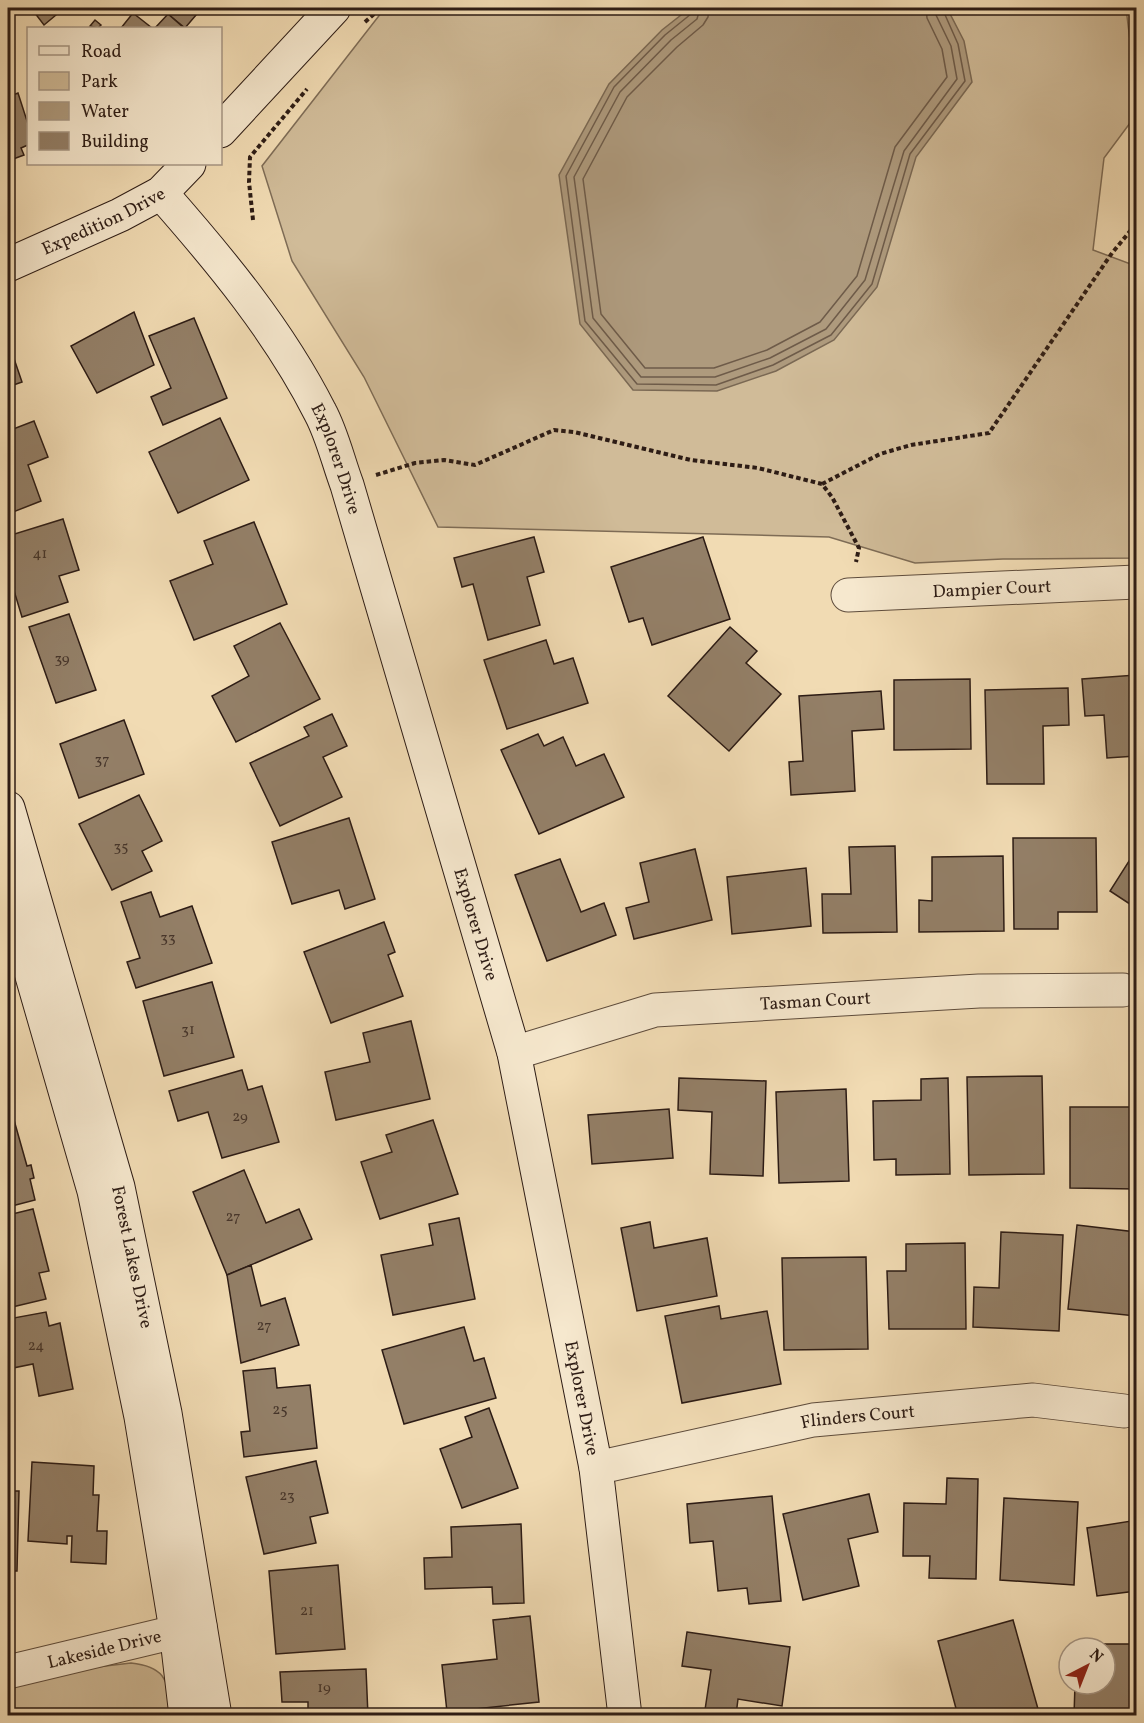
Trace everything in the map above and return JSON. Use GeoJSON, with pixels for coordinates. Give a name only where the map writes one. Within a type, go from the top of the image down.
{"type":"FeatureCollection","features":[{"type":"Feature","properties":{"kind":"street"},"geometry":{"type":"LineString","coordinates":[[222,129],[334,8]]}},
{"type":"Feature","properties":{"kind":"street","name":"Expedition Drive"},"geometry":{"type":"LineString","coordinates":[[8,265],[120,215],[161,193],[188,165]]}},
{"type":"Feature","properties":{"kind":"street","name":"Explorer Drive"},"geometry":{"type":"LineString","coordinates":[[161,193],[220,261],[283,349],[321,413],[346,485],[514,1053],[596,1468],[625,1716]]}},
{"type":"Feature","properties":{"kind":"street","name":"Dampier Court"},"geometry":{"type":"LineString","coordinates":[[848,595],[1137,582]]}},
{"type":"Feature","properties":{"kind":"street","name":"Forest Lakes Drive"},"geometry":{"type":"LineString","coordinates":[[8,808],[118,1187],[165,1413],[188,1628],[186,1716]]}},
{"type":"Feature","properties":{"kind":"street","name":"Forest Lakes Drive"},"geometry":{"type":"LineString","coordinates":[[8,893],[94,1191],[188,1628],[215,1716]]}},
{"type":"Feature","properties":{"kind":"street","name":"Tasman Court"},"geometry":{"type":"LineString","coordinates":[[514,1053],[655,1010],[979,991],[1123,990]]}},
{"type":"Feature","properties":{"kind":"street","name":"Flinders Court"},"geometry":{"type":"LineString","coordinates":[[596,1468],[813,1420],[1033,1400],[1124,1411]]}},
{"type":"Feature","properties":{"kind":"street","name":"Lakeside Drive"},"geometry":{"type":"LineString","coordinates":[[8,1672],[188,1628]]}},
{"type":"Feature","properties":{"kind":"path"},"geometry":{"type":"LineString","coordinates":[[364,23],[381,8]]}},
{"type":"Feature","properties":{"kind":"path"},"geometry":{"type":"LineString","coordinates":[[253,220],[249,182],[250,157],[312,84]]}},
{"type":"Feature","properties":{"kind":"path"},"geometry":{"type":"LineString","coordinates":[[822,484],[880,454],[938,440],[989,434],[1112,253],[1137,224]]}},
{"type":"Feature","properties":{"kind":"path"},"geometry":{"type":"LineString","coordinates":[[346,485],[415,464],[444,460],[475,465],[554,430],[574,432],[691,460],[758,468],[822,484],[832,496],[859,548],[848,595]]}},
{"type":"Feature","properties":{"kind":"green space"},"geometry":{"type":"Polygon","coordinates":[[[385,8],[1126,8],[1136,90],[1136,115],[1104,158],[1093,250],[1136,266],[1136,558],[1003,559],[915,563],[829,537],[438,527],[364,377],[292,261],[262,166],[385,8]]]}},
{"type":"Feature","properties":{"kind":"green space"},"geometry":{"type":"Polygon","coordinates":[[[131,1663],[153,1668],[164,1679],[174,1715],[8,1715],[8,1687],[97,1667],[131,1663]]]}},
{"type":"Feature","properties":{"kind":"water"},"geometry":{"type":"Polygon","coordinates":[[[690,8],[947,8],[964,41],[972,82],[916,157],[877,287],[834,340],[776,371],[717,391],[633,390],[580,324],[559,175],[609,84],[662,30],[690,8]]]}},
{"type":"Feature","properties":{"kind":"building"},"geometry":{"type":"Polygon","coordinates":[[[31,8],[60,8],[62,10],[44,25],[31,8]]]}},
{"type":"Feature","properties":{"kind":"building"},"geometry":{"type":"Polygon","coordinates":[[[174,8],[202,8],[186,27],[168,14],[174,8]]]}},
{"type":"Feature","properties":{"kind":"building"},"geometry":{"type":"Polygon","coordinates":[[[133,13],[151,27],[122,27],[133,13]]]}},
{"type":"Feature","properties":{"kind":"building"},"geometry":{"type":"Polygon","coordinates":[[[168,14],[183,27],[156,27],[168,14]]]}},
{"type":"Feature","properties":{"kind":"building"},"geometry":{"type":"Polygon","coordinates":[[[95,20],[101,25],[99,27],[90,26],[95,20]]]}},
{"type":"Feature","properties":{"kind":"building"},"geometry":{"type":"Polygon","coordinates":[[[18,93],[27,121],[27,145],[21,148],[24,155],[8,161],[8,97],[18,93]]]}},
{"type":"Feature","properties":{"kind":"building"},"geometry":{"type":"Polygon","coordinates":[[[134,312],[154,365],[97,393],[71,346],[134,312]]]}},
{"type":"Feature","properties":{"kind":"building"},"geometry":{"type":"Polygon","coordinates":[[[194,318],[227,398],[163,425],[151,397],[171,388],[149,336],[194,318]]]}},
{"type":"Feature","properties":{"kind":"building"},"geometry":{"type":"Polygon","coordinates":[[[8,341],[22,382],[8,387],[8,341]]]}},
{"type":"Feature","properties":{"kind":"building"},"geometry":{"type":"Polygon","coordinates":[[[220,418],[249,480],[178,513],[149,452],[220,418]]]}},
{"type":"Feature","properties":{"kind":"building"},"geometry":{"type":"Polygon","coordinates":[[[34,421],[48,457],[28,465],[41,501],[8,514],[8,431],[34,421]]]}},
{"type":"Feature","properties":{"kind":"building"},"geometry":{"type":"Polygon","coordinates":[[[63,519],[79,570],[59,576],[68,602],[22,617],[8,571],[8,536],[63,519]]]}},
{"type":"Feature","properties":{"kind":"building"},"geometry":{"type":"Polygon","coordinates":[[[254,522],[287,604],[194,640],[170,581],[213,564],[204,541],[254,522]]]}},
{"type":"Feature","properties":{"kind":"building"},"geometry":{"type":"Polygon","coordinates":[[[534,537],[544,572],[527,577],[540,625],[488,640],[473,584],[462,587],[454,558],[534,537]]]}},
{"type":"Feature","properties":{"kind":"building"},"geometry":{"type":"Polygon","coordinates":[[[703,537],[730,619],[652,645],[643,618],[629,622],[611,567],[703,537]]]}},
{"type":"Feature","properties":{"kind":"building"},"geometry":{"type":"Polygon","coordinates":[[[69,614],[96,690],[56,703],[29,627],[69,614]]]}},
{"type":"Feature","properties":{"kind":"building"},"geometry":{"type":"Polygon","coordinates":[[[280,623],[320,699],[236,742],[212,696],[249,676],[234,646],[280,623]]]}},
{"type":"Feature","properties":{"kind":"building"},"geometry":{"type":"Polygon","coordinates":[[[730,627],[757,651],[746,663],[781,694],[729,751],[668,696],[730,627]]]}},
{"type":"Feature","properties":{"kind":"building"},"geometry":{"type":"Polygon","coordinates":[[[546,640],[554,664],[573,658],[588,703],[507,729],[484,660],[546,640]]]}},
{"type":"Feature","properties":{"kind":"building"},"geometry":{"type":"Polygon","coordinates":[[[1136,675],[1136,756],[1107,758],[1104,715],[1085,716],[1082,679],[1136,675]]]}},
{"type":"Feature","properties":{"kind":"building"},"geometry":{"type":"Polygon","coordinates":[[[970,679],[971,749],[894,750],[894,680],[970,679]]]}},
{"type":"Feature","properties":{"kind":"building"},"geometry":{"type":"Polygon","coordinates":[[[1068,688],[1069,725],[1043,726],[1044,784],[987,784],[985,690],[1068,688]]]}},
{"type":"Feature","properties":{"kind":"building"},"geometry":{"type":"Polygon","coordinates":[[[881,691],[884,729],[852,731],[855,791],[791,795],[789,762],[803,761],[799,696],[881,691]]]}},
{"type":"Feature","properties":{"kind":"building"},"geometry":{"type":"Polygon","coordinates":[[[332,714],[347,746],[323,757],[342,797],[280,826],[250,763],[309,736],[304,727],[332,714]]]}},
{"type":"Feature","properties":{"kind":"building"},"geometry":{"type":"Polygon","coordinates":[[[124,720],[144,774],[79,798],[60,744],[124,720]]]}},
{"type":"Feature","properties":{"kind":"building"},"geometry":{"type":"Polygon","coordinates":[[[538,734],[544,746],[563,737],[576,766],[604,754],[624,797],[539,834],[501,750],[538,734]]]}},
{"type":"Feature","properties":{"kind":"building"},"geometry":{"type":"Polygon","coordinates":[[[139,795],[162,841],[142,851],[152,871],[112,890],[79,824],[139,795]]]}},
{"type":"Feature","properties":{"kind":"building"},"geometry":{"type":"Polygon","coordinates":[[[349,818],[375,899],[345,909],[339,890],[292,904],[272,842],[349,818]]]}},
{"type":"Feature","properties":{"kind":"building"},"geometry":{"type":"Polygon","coordinates":[[[1013,838],[1096,838],[1097,912],[1058,912],[1058,929],[1014,929],[1013,838]]]}},
{"type":"Feature","properties":{"kind":"building"},"geometry":{"type":"Polygon","coordinates":[[[895,846],[897,932],[823,933],[822,894],[851,894],[849,847],[895,846]]]}},
{"type":"Feature","properties":{"kind":"building"},"geometry":{"type":"Polygon","coordinates":[[[695,849],[712,920],[634,939],[626,908],[649,902],[640,863],[695,849]]]}},
{"type":"Feature","properties":{"kind":"building"},"geometry":{"type":"Polygon","coordinates":[[[1136,850],[1136,908],[1110,891],[1136,850]]]}},
{"type":"Feature","properties":{"kind":"building"},"geometry":{"type":"Polygon","coordinates":[[[1003,856],[1004,931],[919,932],[919,900],[932,901],[932,857],[1003,856]]]}},
{"type":"Feature","properties":{"kind":"building"},"geometry":{"type":"Polygon","coordinates":[[[560,859],[581,912],[604,903],[616,935],[547,961],[515,875],[560,859]]]}},
{"type":"Feature","properties":{"kind":"building"},"geometry":{"type":"Polygon","coordinates":[[[806,868],[811,926],[732,934],[727,877],[806,868]]]}},
{"type":"Feature","properties":{"kind":"building"},"geometry":{"type":"Polygon","coordinates":[[[151,892],[160,917],[192,906],[212,963],[136,988],[127,962],[140,958],[121,902],[151,892]]]}},
{"type":"Feature","properties":{"kind":"building"},"geometry":{"type":"Polygon","coordinates":[[[384,922],[395,952],[388,955],[403,996],[331,1023],[304,952],[384,922]]]}},
{"type":"Feature","properties":{"kind":"building"},"geometry":{"type":"Polygon","coordinates":[[[212,982],[234,1057],[164,1076],[143,1001],[212,982]]]}},
{"type":"Feature","properties":{"kind":"building"},"geometry":{"type":"Polygon","coordinates":[[[411,1021],[430,1099],[336,1120],[325,1072],[370,1062],[363,1033],[411,1021]]]}},
{"type":"Feature","properties":{"kind":"building"},"geometry":{"type":"Polygon","coordinates":[[[242,1070],[248,1090],[262,1086],[279,1142],[222,1158],[208,1112],[178,1121],[169,1091],[242,1070]]]}},
{"type":"Feature","properties":{"kind":"building"},"geometry":{"type":"Polygon","coordinates":[[[1042,1076],[1044,1174],[969,1175],[967,1077],[1042,1076]]]}},
{"type":"Feature","properties":{"kind":"building"},"geometry":{"type":"Polygon","coordinates":[[[679,1078],[766,1081],[763,1176],[710,1174],[712,1112],[678,1110],[679,1078]]]}},
{"type":"Feature","properties":{"kind":"building"},"geometry":{"type":"Polygon","coordinates":[[[948,1078],[950,1174],[896,1175],[896,1159],[874,1160],[873,1101],[921,1100],[921,1079],[948,1078]]]}},
{"type":"Feature","properties":{"kind":"building"},"geometry":{"type":"Polygon","coordinates":[[[846,1089],[849,1181],[779,1183],[776,1092],[846,1089]]]}},
{"type":"Feature","properties":{"kind":"building"},"geometry":{"type":"Polygon","coordinates":[[[1070,1107],[1136,1107],[1136,1189],[1070,1188],[1070,1107]]]}},
{"type":"Feature","properties":{"kind":"building"},"geometry":{"type":"Polygon","coordinates":[[[669,1109],[673,1158],[592,1164],[588,1115],[669,1109]]]}},
{"type":"Feature","properties":{"kind":"building"},"geometry":{"type":"Polygon","coordinates":[[[14,1120],[27,1166],[31,1165],[34,1178],[30,1179],[35,1200],[8,1207],[8,1121],[14,1120]]]}},
{"type":"Feature","properties":{"kind":"building"},"geometry":{"type":"Polygon","coordinates":[[[433,1120],[458,1194],[380,1219],[361,1162],[392,1152],[386,1135],[433,1120]]]}},
{"type":"Feature","properties":{"kind":"building"},"geometry":{"type":"Polygon","coordinates":[[[244,1170],[266,1223],[299,1209],[312,1239],[227,1275],[193,1192],[244,1170]]]}},
{"type":"Feature","properties":{"kind":"building"},"geometry":{"type":"Polygon","coordinates":[[[33,1209],[49,1271],[39,1273],[46,1299],[8,1308],[8,1215],[33,1209]]]}},
{"type":"Feature","properties":{"kind":"building"},"geometry":{"type":"Polygon","coordinates":[[[459,1218],[475,1299],[393,1315],[381,1255],[433,1245],[429,1224],[459,1218]]]}},
{"type":"Feature","properties":{"kind":"building"},"geometry":{"type":"Polygon","coordinates":[[[650,1222],[654,1248],[707,1238],[717,1296],[637,1311],[621,1228],[650,1222]]]}},
{"type":"Feature","properties":{"kind":"building"},"geometry":{"type":"Polygon","coordinates":[[[1077,1225],[1136,1232],[1136,1316],[1068,1309],[1077,1225]]]}},
{"type":"Feature","properties":{"kind":"building"},"geometry":{"type":"Polygon","coordinates":[[[1001,1232],[1063,1235],[1059,1331],[973,1327],[974,1287],[999,1288],[1001,1232]]]}},
{"type":"Feature","properties":{"kind":"building"},"geometry":{"type":"Polygon","coordinates":[[[965,1243],[966,1329],[889,1329],[887,1271],[906,1271],[906,1244],[965,1243]]]}},
{"type":"Feature","properties":{"kind":"building"},"geometry":{"type":"Polygon","coordinates":[[[866,1257],[868,1349],[784,1350],[782,1258],[866,1257]]]}},
{"type":"Feature","properties":{"kind":"building"},"geometry":{"type":"Polygon","coordinates":[[[251,1265],[261,1306],[285,1298],[299,1345],[241,1363],[227,1275],[251,1265]]]}},
{"type":"Feature","properties":{"kind":"building"},"geometry":{"type":"Polygon","coordinates":[[[719,1306],[721,1319],[767,1311],[781,1384],[682,1403],[665,1316],[719,1306]]]}},
{"type":"Feature","properties":{"kind":"building"},"geometry":{"type":"Polygon","coordinates":[[[46,1312],[49,1326],[60,1323],[73,1389],[39,1396],[33,1364],[8,1369],[8,1319],[46,1312]]]}},
{"type":"Feature","properties":{"kind":"building"},"geometry":{"type":"Polygon","coordinates":[[[464,1327],[474,1361],[484,1358],[496,1398],[404,1424],[382,1350],[464,1327]]]}},
{"type":"Feature","properties":{"kind":"building"},"geometry":{"type":"Polygon","coordinates":[[[275,1368],[277,1388],[310,1385],[317,1448],[244,1457],[241,1432],[250,1431],[243,1371],[275,1368]]]}},
{"type":"Feature","properties":{"kind":"building"},"geometry":{"type":"Polygon","coordinates":[[[489,1408],[518,1488],[462,1508],[440,1449],[472,1437],[465,1417],[489,1408]]]}},
{"type":"Feature","properties":{"kind":"building"},"geometry":{"type":"Polygon","coordinates":[[[316,1461],[328,1513],[310,1517],[316,1543],[264,1554],[246,1477],[316,1461]]]}},
{"type":"Feature","properties":{"kind":"building"},"geometry":{"type":"Polygon","coordinates":[[[32,1462],[94,1466],[93,1495],[99,1495],[97,1531],[107,1531],[106,1564],[71,1562],[72,1536],[67,1536],[67,1544],[28,1541],[32,1462]]]}},
{"type":"Feature","properties":{"kind":"building"},"geometry":{"type":"Polygon","coordinates":[[[947,1478],[978,1479],[976,1579],[929,1578],[930,1556],[903,1556],[904,1503],[946,1504],[947,1478]]]}},
{"type":"Feature","properties":{"kind":"building"},"geometry":{"type":"Polygon","coordinates":[[[8,1491],[19,1491],[17,1571],[8,1571],[8,1491]]]}},
{"type":"Feature","properties":{"kind":"building"},"geometry":{"type":"Polygon","coordinates":[[[869,1494],[878,1532],[848,1539],[859,1586],[803,1600],[783,1514],[869,1494]]]}},
{"type":"Feature","properties":{"kind":"building"},"geometry":{"type":"Polygon","coordinates":[[[772,1496],[781,1601],[749,1604],[747,1588],[718,1591],[713,1541],[690,1543],[687,1504],[772,1496]]]}},
{"type":"Feature","properties":{"kind":"building"},"geometry":{"type":"Polygon","coordinates":[[[1004,1498],[1078,1502],[1074,1585],[1000,1580],[1004,1498]]]}},
{"type":"Feature","properties":{"kind":"building"},"geometry":{"type":"Polygon","coordinates":[[[1136,1509],[1136,1591],[1097,1596],[1087,1528],[1132,1521],[1130,1510],[1136,1509]]]}},
{"type":"Feature","properties":{"kind":"building"},"geometry":{"type":"Polygon","coordinates":[[[521,1524],[524,1603],[493,1604],[492,1587],[425,1589],[424,1558],[452,1557],[451,1527],[521,1524]]]}},
{"type":"Feature","properties":{"kind":"building"},"geometry":{"type":"Polygon","coordinates":[[[338,1565],[345,1649],[276,1654],[269,1571],[338,1565]]]}},
{"type":"Feature","properties":{"kind":"building"},"geometry":{"type":"Polygon","coordinates":[[[530,1616],[539,1702],[447,1712],[442,1665],[497,1659],[493,1620],[530,1616]]]}},
{"type":"Feature","properties":{"kind":"building"},"geometry":{"type":"Polygon","coordinates":[[[1013,1620],[1040,1716],[958,1716],[938,1641],[1013,1620]]]}},
{"type":"Feature","properties":{"kind":"building"},"geometry":{"type":"Polygon","coordinates":[[[687,1632],[790,1647],[782,1706],[738,1699],[736,1715],[705,1710],[711,1670],[682,1666],[687,1632]]]}},
{"type":"Feature","properties":{"kind":"building"},"geometry":{"type":"Polygon","coordinates":[[[1117,1644],[1133,1644],[1132,1691],[1136,1691],[1136,1716],[1074,1716],[1075,1696],[1117,1696],[1117,1644]]]}},
{"type":"Feature","properties":{"kind":"building"},"geometry":{"type":"Polygon","coordinates":[[[366,1669],[368,1716],[308,1716],[308,1702],[282,1702],[280,1672],[366,1669]]]}},
{"type":"Feature","properties":{"kind":"building"},"geometry":{"type":"Polygon","coordinates":[[[541,1712],[541,1716],[503,1716],[541,1712]]]}}]}
